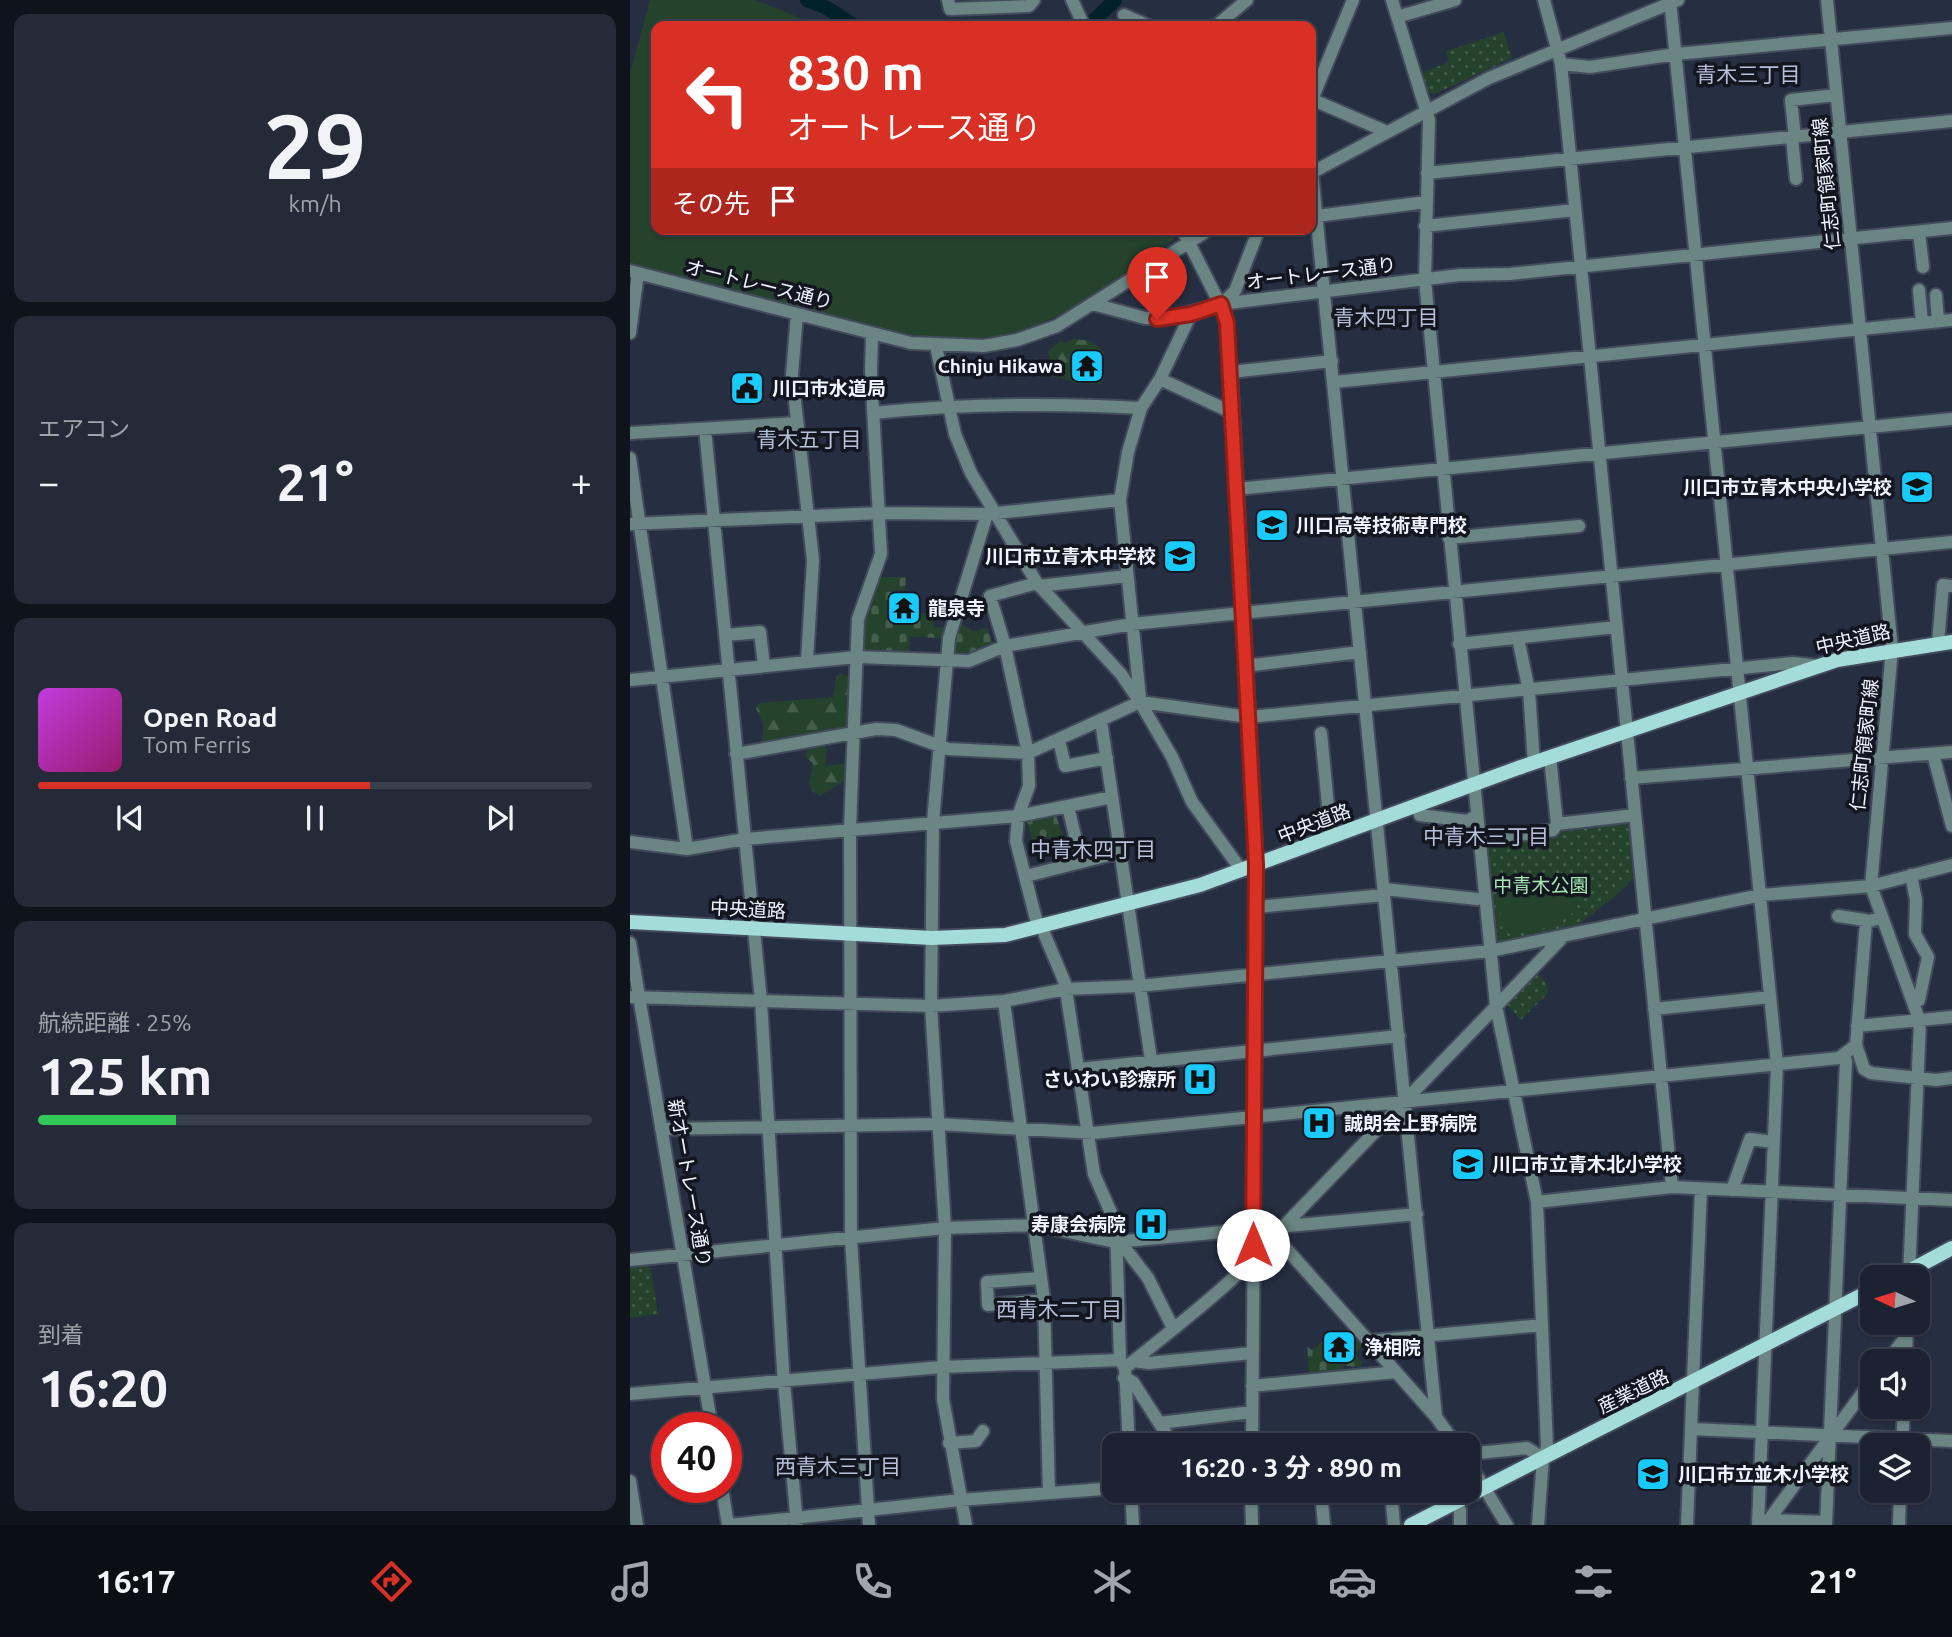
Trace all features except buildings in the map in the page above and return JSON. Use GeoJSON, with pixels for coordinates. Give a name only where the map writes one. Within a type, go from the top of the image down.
{"type":"FeatureCollection","features":[{"type":"Feature","properties":{"kind":"main road","name":"中央道路"},"geometry":{"type":"LineString","coordinates":[[630,922],[932,938],[986,937],[1040,927],[1241,871],[1534,762],[1819,666],[1892,649],[1945,642]]}},
{"type":"Feature","properties":{"kind":"main road"},"geometry":{"type":"LineString","coordinates":[[1922,1265],[1952,1248]]}},
{"type":"Feature","properties":{"kind":"main road","name":"産業道路"},"geometry":{"type":"LineString","coordinates":[[1480,1490],[1860,1296]]}},
{"type":"Feature","properties":{"kind":"main road","name":"産業道路"},"geometry":{"type":"LineString","coordinates":[[1411,1525],[1453,1503]]}},
{"type":"Feature","properties":{"kind":"street"},"geometry":{"type":"LineString","coordinates":[[948,0],[950,9],[1029,6],[1034,0]]}},
{"type":"Feature","properties":{"kind":"street"},"geometry":{"type":"LineString","coordinates":[[1222,21],[1247,0]]}},
{"type":"Feature","properties":{"kind":"street"},"geometry":{"type":"LineString","coordinates":[[1316,89],[1353,0]]}},
{"type":"Feature","properties":{"kind":"street"},"geometry":{"type":"LineString","coordinates":[[1392,0],[1427,109],[1425,280],[1464,697],[1496,1006],[1537,1202],[1547,1447],[1543,1458],[1538,1525]]}},
{"type":"Feature","properties":{"kind":"street"},"geometry":{"type":"LineString","coordinates":[[1397,17],[1455,0]]}},
{"type":"Feature","properties":{"kind":"street"},"geometry":{"type":"LineString","coordinates":[[1544,0],[1561,64],[1672,1187]]}},
{"type":"Feature","properties":{"kind":"street","name":"仁志町領家町線"},"geometry":{"type":"LineString","coordinates":[[1827,0],[1892,649],[1871,886],[1880,918],[1920,1022],[1912,1198],[1906,1265]]}},
{"type":"Feature","properties":{"kind":"street"},"geometry":{"type":"LineString","coordinates":[[1316,169],[1489,78],[1673,1],[1676,54],[1777,1065],[1762,1432],[1764,1523]]}},
{"type":"Feature","properties":{"kind":"street"},"geometry":{"type":"LineString","coordinates":[[1074,4],[1082,21]]}},
{"type":"Feature","properties":{"kind":"street"},"geometry":{"type":"LineString","coordinates":[[1124,15],[1138,21]]}},
{"type":"Feature","properties":{"kind":"street"},"geometry":{"type":"LineString","coordinates":[[1561,64],[1590,67],[1676,54],[1952,28]]}},
{"type":"Feature","properties":{"kind":"street"},"geometry":{"type":"LineString","coordinates":[[1796,179],[1791,100],[1836,95]]}},
{"type":"Feature","properties":{"kind":"street"},"geometry":{"type":"LineString","coordinates":[[1316,103],[1385,131]]}},
{"type":"Feature","properties":{"kind":"street"},"geometry":{"type":"LineString","coordinates":[[1427,173],[1952,121]]}},
{"type":"Feature","properties":{"kind":"street"},"geometry":{"type":"LineString","coordinates":[[1317,216],[1426,202]]}},
{"type":"Feature","properties":{"kind":"street"},"geometry":{"type":"LineString","coordinates":[[1316,209],[1436,1417]]}},
{"type":"Feature","properties":{"kind":"street"},"geometry":{"type":"LineString","coordinates":[[1425,226],[1574,210]]}},
{"type":"Feature","properties":{"kind":"street","name":"オートレース通り"},"geometry":{"type":"LineString","coordinates":[[634,272],[872,333],[936,346],[984,346],[1017,341],[1057,326],[1093,304],[1145,318],[1191,314],[1221,304],[1425,280],[1952,228]]}},
{"type":"Feature","properties":{"kind":"street"},"geometry":{"type":"LineString","coordinates":[[1919,232],[1923,267]]}},
{"type":"Feature","properties":{"kind":"street"},"geometry":{"type":"LineString","coordinates":[[1093,304],[1185,235],[1221,304],[1227,323],[1256,865],[1252,1433]]}},
{"type":"Feature","properties":{"kind":"street"},"geometry":{"type":"LineString","coordinates":[[1221,304],[1236,291],[1257,235]]}},
{"type":"Feature","properties":{"kind":"street"},"geometry":{"type":"LineString","coordinates":[[630,333],[634,272]]}},
{"type":"Feature","properties":{"kind":"street"},"geometry":{"type":"LineString","coordinates":[[1919,290],[1922,323]]}},
{"type":"Feature","properties":{"kind":"street"},"geometry":{"type":"LineString","coordinates":[[1936,295],[1938,321]]}},
{"type":"Feature","properties":{"kind":"street"},"geometry":{"type":"LineString","coordinates":[[797,314],[792,365],[813,560],[807,661]]}},
{"type":"Feature","properties":{"kind":"street"},"geometry":{"type":"LineString","coordinates":[[1140,702],[1120,500],[1128,452],[1141,408],[1160,379],[1191,314]]}},
{"type":"Feature","properties":{"kind":"street"},"geometry":{"type":"LineString","coordinates":[[1334,382],[1952,320]]}},
{"type":"Feature","properties":{"kind":"street"},"geometry":{"type":"LineString","coordinates":[[869,1525],[851,1239],[850,829],[858,619],[881,554],[881,513],[873,413],[872,333]]}},
{"type":"Feature","properties":{"kind":"street"},"geometry":{"type":"LineString","coordinates":[[936,346],[955,435],[991,514],[1038,584],[1121,674],[1172,757],[1192,802],[1241,871]]}},
{"type":"Feature","properties":{"kind":"street"},"geometry":{"type":"LineString","coordinates":[[1231,372],[1332,361]]}},
{"type":"Feature","properties":{"kind":"street"},"geometry":{"type":"LineString","coordinates":[[1160,379],[1233,412]]}},
{"type":"Feature","properties":{"kind":"street"},"geometry":{"type":"LineString","coordinates":[[873,413],[948,406],[1141,408]]}},
{"type":"Feature","properties":{"kind":"street"},"geometry":{"type":"LineString","coordinates":[[1237,489],[1952,419]]}},
{"type":"Feature","properties":{"kind":"street"},"geometry":{"type":"LineString","coordinates":[[630,433],[797,423]]}},
{"type":"Feature","properties":{"kind":"street"},"geometry":{"type":"LineString","coordinates":[[705,429],[761,1001],[784,1381],[797,1521]]}},
{"type":"Feature","properties":{"kind":"street"},"geometry":{"type":"LineString","coordinates":[[630,458],[635,524],[662,677],[687,849]]}},
{"type":"Feature","properties":{"kind":"street"},"geometry":{"type":"LineString","coordinates":[[635,524],[881,513],[991,514],[1120,500]]}},
{"type":"Feature","properties":{"kind":"street"},"geometry":{"type":"LineString","coordinates":[[966,1525],[949,1443],[942,1367],[944,1228],[931,1006],[933,822],[938,746],[954,618],[991,514]]}},
{"type":"Feature","properties":{"kind":"street"},"geometry":{"type":"LineString","coordinates":[[1449,538],[1579,526]]}},
{"type":"Feature","properties":{"kind":"street"},"geometry":{"type":"LineString","coordinates":[[630,680],[856,657],[969,661],[1005,646],[1132,624],[1952,542]]}},
{"type":"Feature","properties":{"kind":"street"},"geometry":{"type":"LineString","coordinates":[[1127,576],[1038,584],[990,596],[993,614],[1005,646],[1028,753],[1029,786],[1018,816],[1016,841],[1040,927],[1066,989],[1094,1174],[1116,1224],[1129,1433]]}},
{"type":"Feature","properties":{"kind":"street"},"geometry":{"type":"LineString","coordinates":[[1945,642],[1943,585],[1952,586]]}},
{"type":"Feature","properties":{"kind":"street"},"geometry":{"type":"LineString","coordinates":[[1459,644],[1616,627]]}},
{"type":"Feature","properties":{"kind":"street"},"geometry":{"type":"LineString","coordinates":[[725,635],[760,632],[764,666]]}},
{"type":"Feature","properties":{"kind":"street"},"geometry":{"type":"LineString","coordinates":[[1518,638],[1529,691],[1534,762]]}},
{"type":"Feature","properties":{"kind":"street"},"geometry":{"type":"LineString","coordinates":[[1245,666],[1360,652]]}},
{"type":"Feature","properties":{"kind":"street"},"geometry":{"type":"LineString","coordinates":[[736,754],[853,732],[896,730],[938,746],[983,753],[1028,753],[1140,702],[1249,717],[1529,691],[1737,668],[1793,663],[1819,666]]}},
{"type":"Feature","properties":{"kind":"street"},"geometry":{"type":"LineString","coordinates":[[1101,721],[1151,1060]]}},
{"type":"Feature","properties":{"kind":"street"},"geometry":{"type":"LineString","coordinates":[[1321,733],[1331,837]]}},
{"type":"Feature","properties":{"kind":"street"},"geometry":{"type":"LineString","coordinates":[[1059,740],[1065,766],[1107,758]]}},
{"type":"Feature","properties":{"kind":"street"},"geometry":{"type":"LineString","coordinates":[[1631,778],[1738,769],[1747,771],[1952,752]]}},
{"type":"Feature","properties":{"kind":"street"},"geometry":{"type":"LineString","coordinates":[[1933,754],[1952,826]]}},
{"type":"Feature","properties":{"kind":"street"},"geometry":{"type":"LineString","coordinates":[[1479,841],[1553,830],[1557,824],[1550,757]]}},
{"type":"Feature","properties":{"kind":"street"},"geometry":{"type":"LineString","coordinates":[[630,842],[687,849],[745,839],[1018,816],[1112,797]]}},
{"type":"Feature","properties":{"kind":"street"},"geometry":{"type":"LineString","coordinates":[[1417,805],[1420,815],[1466,821],[1476,816]]}},
{"type":"Feature","properties":{"kind":"street"},"geometry":{"type":"LineString","coordinates":[[1068,806],[1082,862]]}},
{"type":"Feature","properties":{"kind":"street"},"geometry":{"type":"LineString","coordinates":[[1557,824],[1635,815]]}},
{"type":"Feature","properties":{"kind":"street"},"geometry":{"type":"LineString","coordinates":[[1026,876],[1121,852]]}},
{"type":"Feature","properties":{"kind":"street"},"geometry":{"type":"LineString","coordinates":[[634,997],[931,1006],[1004,1001],[1066,989],[1139,986],[1391,962],[1490,951],[1562,938],[1761,895],[1871,886],[1952,864]]}},
{"type":"Feature","properties":{"kind":"street"},"geometry":{"type":"LineString","coordinates":[[1911,875],[1916,900],[1915,934],[1927,950],[1929,964],[1919,1000],[1914,1003]]}},
{"type":"Feature","properties":{"kind":"street"},"geometry":{"type":"LineString","coordinates":[[1256,907],[1384,892],[1477,900]]}},
{"type":"Feature","properties":{"kind":"street"},"geometry":{"type":"LineString","coordinates":[[1838,916],[1866,922],[1880,918]]}},
{"type":"Feature","properties":{"kind":"street"},"geometry":{"type":"LineString","coordinates":[[1866,922],[1856,1045],[1864,1069],[1871,1073],[1918,1079],[1952,1078]]}},
{"type":"Feature","properties":{"kind":"street"},"geometry":{"type":"LineString","coordinates":[[1126,1367],[1220,1293],[1253,1262],[1562,938]]}},
{"type":"Feature","properties":{"kind":"street","name":"新オートレース通り"},"geometry":{"type":"LineString","coordinates":[[630,943],[634,997],[661,1129],[709,1412]]}},
{"type":"Feature","properties":{"kind":"street"},"geometry":{"type":"LineString","coordinates":[[1654,1009],[1770,997]]}},
{"type":"Feature","properties":{"kind":"street"},"geometry":{"type":"LineString","coordinates":[[1004,1001],[1044,1300],[1049,1493]]}},
{"type":"Feature","properties":{"kind":"street"},"geometry":{"type":"LineString","coordinates":[[1857,1026],[1952,1017]]}},
{"type":"Feature","properties":{"kind":"street"},"geometry":{"type":"LineString","coordinates":[[1079,1069],[1399,1036]]}},
{"type":"Feature","properties":{"kind":"street"},"geometry":{"type":"LineString","coordinates":[[661,1129],[938,1124],[1088,1132],[1777,1065],[1842,1056],[1856,1045]]}},
{"type":"Feature","properties":{"kind":"street"},"geometry":{"type":"LineString","coordinates":[[1764,1523],[1826,1524],[1846,1062],[1842,1056]]}},
{"type":"Feature","properties":{"kind":"street"},"geometry":{"type":"LineString","coordinates":[[1732,1190],[1750,1139],[1773,1142]]}},
{"type":"Feature","properties":{"kind":"street"},"geometry":{"type":"LineString","coordinates":[[1537,1202],[1672,1187],[1952,1200]]}},
{"type":"Feature","properties":{"kind":"street"},"geometry":{"type":"LineString","coordinates":[[1687,1525],[1701,1189]]}},
{"type":"Feature","properties":{"kind":"street"},"geometry":{"type":"LineString","coordinates":[[1115,1242],[1254,1229],[1279,1232],[1417,1214]]}},
{"type":"Feature","properties":{"kind":"street"},"geometry":{"type":"LineString","coordinates":[[630,1260],[683,1257],[944,1228],[1035,1225],[1115,1242],[1124,1247],[1148,1278],[1173,1328]]}},
{"type":"Feature","properties":{"kind":"street"},"geometry":{"type":"LineString","coordinates":[[1279,1232],[1448,1433]]}},
{"type":"Feature","properties":{"kind":"street"},"geometry":{"type":"LineString","coordinates":[[1041,1278],[987,1282],[988,1305],[1044,1300]]}},
{"type":"Feature","properties":{"kind":"street"},"geometry":{"type":"LineString","coordinates":[[1370,1341],[1542,1325]]}},
{"type":"Feature","properties":{"kind":"street"},"geometry":{"type":"LineString","coordinates":[[630,1394],[942,1367],[1046,1363],[1126,1367],[1252,1353]]}},
{"type":"Feature","properties":{"kind":"street"},"geometry":{"type":"LineString","coordinates":[[1126,1367],[1165,1433]]}},
{"type":"Feature","properties":{"kind":"street"},"geometry":{"type":"LineString","coordinates":[[1252,1386],[1396,1372]]}},
{"type":"Feature","properties":{"kind":"street"},"geometry":{"type":"LineString","coordinates":[[1764,1523],[1860,1396]]}},
{"type":"Feature","properties":{"kind":"street"},"geometry":{"type":"LineString","coordinates":[[1158,1423],[1252,1412]]}},
{"type":"Feature","properties":{"kind":"street"},"geometry":{"type":"LineString","coordinates":[[1692,1429],[1860,1438]]}},
{"type":"Feature","properties":{"kind":"street"},"geometry":{"type":"LineString","coordinates":[[949,1443],[976,1441],[983,1431]]}},
{"type":"Feature","properties":{"kind":"street"},"geometry":{"type":"LineString","coordinates":[[1930,1441],[1952,1441]]}},
{"type":"Feature","properties":{"kind":"street"},"geometry":{"type":"LineString","coordinates":[[1480,1453],[1527,1448],[1543,1458]]}},
{"type":"Feature","properties":{"kind":"street"},"geometry":{"type":"LineString","coordinates":[[1480,1479],[1507,1525]]}},
{"type":"Feature","properties":{"kind":"street"},"geometry":{"type":"LineString","coordinates":[[630,1481],[637,1525]]}},
{"type":"Feature","properties":{"kind":"street"},"geometry":{"type":"LineString","coordinates":[[725,1503],[729,1525],[797,1521],[960,1500],[1102,1489]]}},
{"type":"Feature","properties":{"kind":"street"},"geometry":{"type":"LineString","coordinates":[[1132,1503],[1133,1525]]}},
{"type":"Feature","properties":{"kind":"street"},"geometry":{"type":"LineString","coordinates":[[1251,1503],[1252,1525]]}},
{"type":"Feature","properties":{"kind":"street"},"geometry":{"type":"LineString","coordinates":[[1322,1503],[1324,1525]]}},
{"type":"Feature","properties":{"kind":"street"},"geometry":{"type":"LineString","coordinates":[[1392,1503],[1394,1525]]}},
{"type":"Feature","properties":{"kind":"street"},"geometry":{"type":"LineString","coordinates":[[1458,1503],[1460,1525]]}},
{"type":"Feature","properties":{"kind":"street"},"geometry":{"type":"LineString","coordinates":[[1899,1525],[1900,1503]]}},
{"type":"Feature","properties":{"kind":"green space"},"geometry":{"type":"Polygon","coordinates":[[[650,0],[756,0],[808,21],[651,21],[651,235],[1174,235],[1176,238],[1099,292],[1037,325],[988,337],[961,339],[934,338],[880,328],[630,263],[630,73],[650,0]]]}},
{"type":"Feature","properties":{"kind":"green space"},"geometry":{"type":"Polygon","coordinates":[[[1504,32],[1512,58],[1433,95],[1427,89],[1421,73],[1449,62],[1446,51],[1504,32]]]}},
{"type":"Feature","properties":{"kind":"green space"},"geometry":{"type":"Polygon","coordinates":[[[1073,339],[1091,341],[1105,353],[1098,361],[1086,357],[1072,363],[1088,373],[1104,373],[1100,384],[1078,383],[1051,376],[1048,351],[1060,341],[1066,343],[1073,339]]]}},
{"type":"Feature","properties":{"kind":"green space"},"geometry":{"type":"Polygon","coordinates":[[[879,577],[906,577],[905,590],[892,591],[893,625],[913,624],[921,613],[934,613],[934,627],[946,628],[945,638],[910,637],[909,656],[862,653],[863,617],[879,577]]]}},
{"type":"Feature","properties":{"kind":"green space"},"geometry":{"type":"Polygon","coordinates":[[[958,622],[973,631],[987,628],[994,647],[965,659],[953,658],[958,622]]]}},
{"type":"Feature","properties":{"kind":"green space"},"geometry":{"type":"Polygon","coordinates":[[[841,673],[851,678],[849,727],[767,745],[762,741],[763,724],[756,708],[759,703],[833,697],[836,677],[841,673]]]}},
{"type":"Feature","properties":{"kind":"green space"},"geometry":{"type":"Polygon","coordinates":[[[823,744],[827,750],[825,766],[847,763],[846,780],[820,796],[812,791],[809,784],[813,763],[805,757],[809,746],[823,744]]]}},
{"type":"Feature","properties":{"kind":"green space"},"geometry":{"type":"Polygon","coordinates":[[[1055,812],[1072,863],[1065,865],[1062,854],[1055,856],[1048,836],[1032,841],[1026,817],[1055,812]]]}},
{"type":"Feature","properties":{"kind":"green space","name":"中青木公園"},"geometry":{"type":"Polygon","coordinates":[[[1632,820],[1636,876],[1613,898],[1571,930],[1495,944],[1485,845],[1561,826],[1632,820]]]}},
{"type":"Feature","properties":{"kind":"green space"},"geometry":{"type":"Polygon","coordinates":[[[1571,879],[1575,911],[1556,926],[1503,934],[1498,888],[1571,879]]]}},
{"type":"Feature","properties":{"kind":"green space"},"geometry":{"type":"Polygon","coordinates":[[[1538,974],[1547,984],[1548,993],[1521,1020],[1507,1005],[1538,974]]]}},
{"type":"Feature","properties":{"kind":"green space"},"geometry":{"type":"Polygon","coordinates":[[[630,1265],[650,1265],[658,1314],[630,1318],[630,1265]]]}},
{"type":"Feature","properties":{"kind":"green space","name":"浄相院"},"geometry":{"type":"Polygon","coordinates":[[[1360,1337],[1365,1344],[1355,1354],[1363,1363],[1360,1367],[1344,1366],[1338,1373],[1309,1376],[1307,1345],[1311,1350],[1323,1341],[1335,1356],[1360,1337]]]}},
{"type":"Feature","properties":{"kind":"waterway"},"geometry":{"type":"LineString","coordinates":[[807,0],[827,8],[847,21]]}},
{"type":"Feature","properties":{"kind":"waterway"},"geometry":{"type":"LineString","coordinates":[[1093,21],[1115,0]]}},
{"type":"Feature","properties":{"kind":"place","name":"Chinju Hikawa"},"geometry":{"type":"Point","coordinates":[1087,366]}},
{"type":"Feature","properties":{"kind":"place","name":"川口市水道局"},"geometry":{"type":"Point","coordinates":[747,388]}},
{"type":"Feature","properties":{"kind":"place","name":"川口市立青木中央小学校"},"geometry":{"type":"Point","coordinates":[1917,487]}},
{"type":"Feature","properties":{"kind":"place","name":"川口高等技術専門校"},"geometry":{"type":"Point","coordinates":[1272,525]}},
{"type":"Feature","properties":{"kind":"place","name":"川口市立青木中学校"},"geometry":{"type":"Point","coordinates":[1180,556]}},
{"type":"Feature","properties":{"kind":"place","name":"龍泉寺"},"geometry":{"type":"Point","coordinates":[904,608]}},
{"type":"Feature","properties":{"kind":"place","name":"さいわい診療所"},"geometry":{"type":"Point","coordinates":[1200,1079]}},
{"type":"Feature","properties":{"kind":"place","name":"誠朗会上野病院"},"geometry":{"type":"Point","coordinates":[1319,1123]}},
{"type":"Feature","properties":{"kind":"place","name":"川口市立青木北小学校"},"geometry":{"type":"Point","coordinates":[1468,1164]}},
{"type":"Feature","properties":{"kind":"place","name":"寿康会病院"},"geometry":{"type":"Point","coordinates":[1151,1224]}},
{"type":"Feature","properties":{"kind":"place","name":"浄相院"},"geometry":{"type":"Point","coordinates":[1339,1347]}},
{"type":"Feature","properties":{"kind":"place","name":"川口市立並木小学校"},"geometry":{"type":"Point","coordinates":[1653,1474]}},
{"type":"Feature","properties":{"kind":"district","name":"青木三丁目"},"geometry":{"type":"Point","coordinates":[1748,75]}},
{"type":"Feature","properties":{"kind":"district","name":"青木四丁目"},"geometry":{"type":"Point","coordinates":[1386,318]}},
{"type":"Feature","properties":{"kind":"district","name":"青木五丁目"},"geometry":{"type":"Point","coordinates":[809,440]}},
{"type":"Feature","properties":{"kind":"district","name":"中青木三丁目"},"geometry":{"type":"Point","coordinates":[1486,837]}},
{"type":"Feature","properties":{"kind":"district","name":"中青木四丁目"},"geometry":{"type":"Point","coordinates":[1093,850]}},
{"type":"Feature","properties":{"kind":"district","name":"西青木二丁目"},"geometry":{"type":"Point","coordinates":[1059,1310]}},
{"type":"Feature","properties":{"kind":"district","name":"西青木三丁目"},"geometry":{"type":"Point","coordinates":[838,1467]}},
{"type":"Feature","properties":{"kind":"route"},"geometry":{"type":"LineString","coordinates":[[1157,319],[1191,314],[1221,304],[1227,323],[1256,865],[1253,1245]]}}]}
